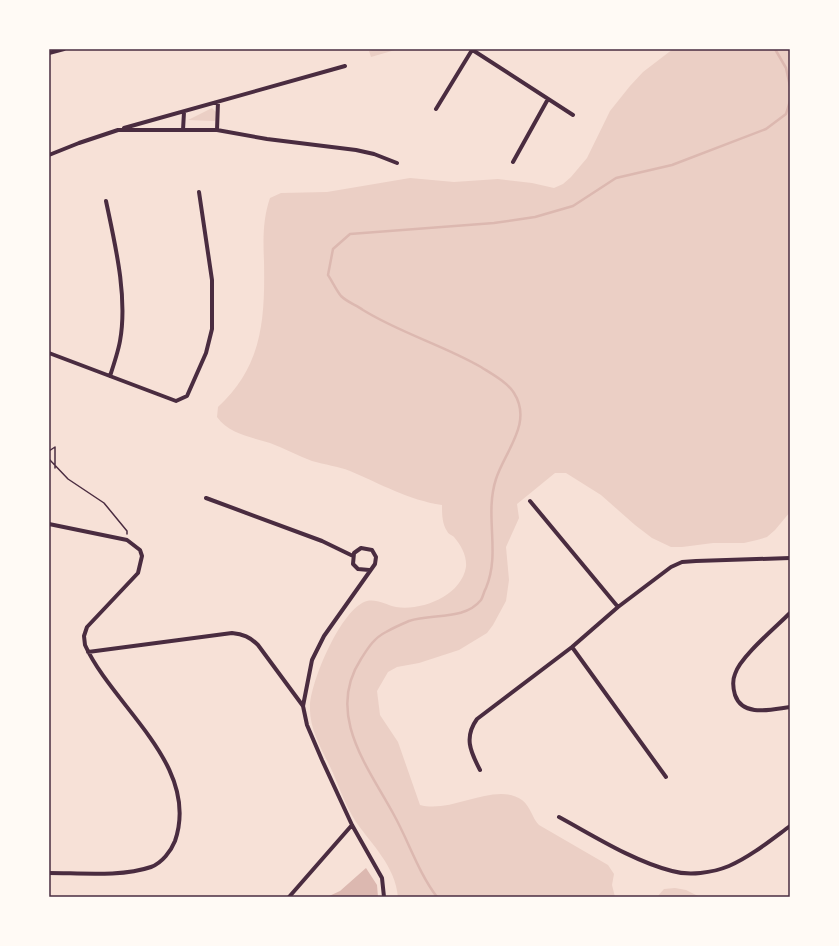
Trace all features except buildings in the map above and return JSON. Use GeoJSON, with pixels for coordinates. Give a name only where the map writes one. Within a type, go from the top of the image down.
{"type":"FeatureCollection","features":[{"type":"Feature","properties":{"kind":"street"},"geometry":{"type":"LineString","coordinates":[[49,53],[64,49]]}},
{"type":"Feature","properties":{"kind":"street"},"geometry":{"type":"LineString","coordinates":[[436,109],[472,50],[573,115]]}},
{"type":"Feature","properties":{"kind":"street"},"geometry":{"type":"LineString","coordinates":[[49,155],[118,130],[344,66]]}},
{"type":"Feature","properties":{"kind":"street"},"geometry":{"type":"LineString","coordinates":[[513,162],[548,99]]}},
{"type":"Feature","properties":{"kind":"street"},"geometry":{"type":"LineString","coordinates":[[217,130],[218,102]]}},
{"type":"Feature","properties":{"kind":"street"},"geometry":{"type":"LineString","coordinates":[[183,130],[184,112]]}},
{"type":"Feature","properties":{"kind":"street"},"geometry":{"type":"LineString","coordinates":[[118,130],[217,130],[267,139],[356,150],[374,154],[397,163]]}},
{"type":"Feature","properties":{"kind":"street"},"geometry":{"type":"LineString","coordinates":[[49,353],[176,401],[187,396],[206,353],[212,329],[212,280],[199,192]]}},
{"type":"Feature","properties":{"kind":"street"},"geometry":{"type":"LineString","coordinates":[[106,201],[119,266],[122,306],[120,340],[110,376]]}},
{"type":"Feature","properties":{"kind":"street"},"geometry":{"type":"LineString","coordinates":[[206,498],[322,541],[353,556],[356,567],[362,570],[369,570]]}},
{"type":"Feature","properties":{"kind":"street"},"geometry":{"type":"LineString","coordinates":[[530,501],[618,607]]}},
{"type":"Feature","properties":{"kind":"street"},"geometry":{"type":"LineString","coordinates":[[49,524],[127,540],[140,550],[142,556],[138,573],[87,627],[84,636],[88,652],[161,753],[180,802],[179,827],[172,848],[161,862],[152,867],[127,872],[49,873]]}},
{"type":"Feature","properties":{"kind":"street"},"geometry":{"type":"LineString","coordinates":[[353,556],[357,550],[361,548],[372,550],[375,553],[376,561],[324,636],[312,660],[303,706],[307,725],[352,825],[382,878],[384,897]]}},
{"type":"Feature","properties":{"kind":"street"},"geometry":{"type":"LineString","coordinates":[[480,770],[472,755],[469,740],[470,728],[477,718],[572,647],[618,607],[671,567],[682,562],[790,558]]}},
{"type":"Feature","properties":{"kind":"street"},"geometry":{"type":"LineString","coordinates":[[790,613],[743,660],[735,674],[733,687],[736,698],[745,707],[757,711],[790,707]]}},
{"type":"Feature","properties":{"kind":"street"},"geometry":{"type":"LineString","coordinates":[[88,652],[232,633],[240,634],[250,637],[258,645],[303,706]]}},
{"type":"Feature","properties":{"kind":"street"},"geometry":{"type":"LineString","coordinates":[[572,647],[666,777]]}},
{"type":"Feature","properties":{"kind":"street"},"geometry":{"type":"LineString","coordinates":[[559,817],[632,855],[672,872],[689,873],[710,871],[729,866],[790,826]]}},
{"type":"Feature","properties":{"kind":"street"},"geometry":{"type":"LineString","coordinates":[[289,897],[352,825]]}},
{"type":"Feature","properties":{"kind":"path"},"geometry":{"type":"LineString","coordinates":[[49,451],[55,447],[55,468]]}},
{"type":"Feature","properties":{"kind":"path"},"geometry":{"type":"LineString","coordinates":[[49,459],[55,468],[68,479],[104,503],[127,531],[127,540]]}},
{"type":"Feature","properties":{"kind":"shaded area"},"geometry":{"type":"Polygon","coordinates":[[[376,49],[395,50],[371,57],[369,51],[376,49]]]}},
{"type":"Feature","properties":{"kind":"shaded area"},"geometry":{"type":"Polygon","coordinates":[[[673,49],[790,49],[790,512],[767,537],[757,540],[744,543],[713,543],[671,547],[652,538],[601,495],[566,473],[555,473],[517,504],[519,518],[506,547],[509,580],[506,601],[493,625],[487,633],[459,650],[419,663],[397,667],[388,672],[377,691],[380,715],[398,742],[420,805],[432,807],[499,794],[511,795],[522,800],[539,825],[608,865],[614,874],[612,885],[615,897],[398,897],[393,876],[388,866],[352,816],[314,733],[310,716],[311,696],[321,665],[329,648],[347,617],[357,607],[367,601],[378,601],[396,607],[406,608],[428,604],[449,593],[457,586],[463,577],[466,567],[466,559],[459,544],[445,528],[442,505],[430,503],[406,495],[345,469],[312,461],[270,443],[241,434],[222,423],[217,417],[218,407],[233,391],[244,375],[253,358],[258,340],[264,302],[264,229],[270,198],[281,193],[327,192],[410,178],[454,182],[498,179],[532,183],[554,188],[563,184],[571,177],[587,158],[610,111],[630,86],[643,72],[673,49]]]}},
{"type":"Feature","properties":{"kind":"shaded area"},"geometry":{"type":"Polygon","coordinates":[[[212,108],[216,112],[216,120],[214,121],[188,120],[212,108]]]}},
{"type":"Feature","properties":{"kind":"shaded area"},"geometry":{"type":"Polygon","coordinates":[[[366,868],[377,885],[378,897],[327,897],[340,891],[366,868]]]}},
{"type":"Feature","properties":{"kind":"shaded area"},"geometry":{"type":"Polygon","coordinates":[[[675,888],[686,890],[700,897],[657,897],[664,889],[675,888]]]}},
{"type":"Feature","properties":{"kind":"waterway"},"geometry":{"type":"LineString","coordinates":[[775,49],[786,68],[790,86]]}},
{"type":"Feature","properties":{"kind":"waterway"},"geometry":{"type":"LineString","coordinates":[[437,897],[424,877],[394,815],[354,740],[349,720],[347,700],[351,680],[361,659],[369,647],[382,634],[409,621],[457,614],[466,611],[474,607],[481,600],[490,574],[492,561],[493,547],[491,507],[493,493],[500,468],[516,437],[519,426],[519,404],[514,393],[507,385],[499,378],[481,367],[452,352],[392,326],[343,298],[337,291],[328,275],[333,249],[350,234],[494,223],[535,217],[573,206],[616,178],[672,165],[766,129],[786,114],[790,101]]}}]}
